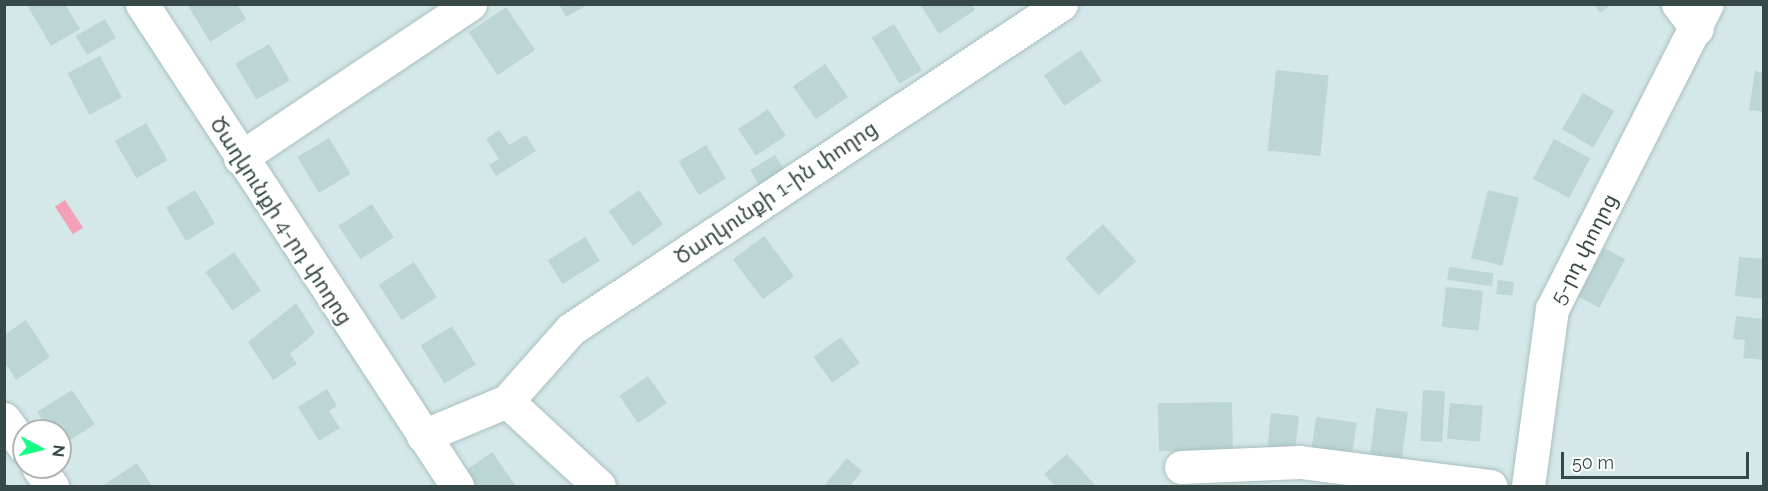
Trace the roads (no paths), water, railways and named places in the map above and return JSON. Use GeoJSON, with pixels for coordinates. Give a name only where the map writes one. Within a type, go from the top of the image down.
{"type":"FeatureCollection","features":[{"type":"Feature","properties":{"kind":"street","name":"Ծաղկունքի 4-րդ փողոց"},"geometry":{"type":"LineString","coordinates":[[142,4],[240,158],[457,486]]}},
{"type":"Feature","properties":{"kind":"street"},"geometry":{"type":"LineString","coordinates":[[240,158],[470,4]]}},
{"type":"Feature","properties":{"kind":"street","name":"Ծաղկունքի 1-ին փողոց"},"geometry":{"type":"LineString","coordinates":[[507,401],[571,329],[1061,4]]}},
{"type":"Feature","properties":{"kind":"street","name":"5-րդ փողոց"},"geometry":{"type":"LineString","coordinates":[[1528,486],[1552,309],[1694,13]]}},
{"type":"Feature","properties":{"kind":"street"},"geometry":{"type":"LineString","coordinates":[[423,436],[507,401],[599,486]]}},
{"type":"Feature","properties":{"kind":"street"},"geometry":{"type":"LineString","coordinates":[[1182,467],[1300,462],[1490,486]]}}]}
